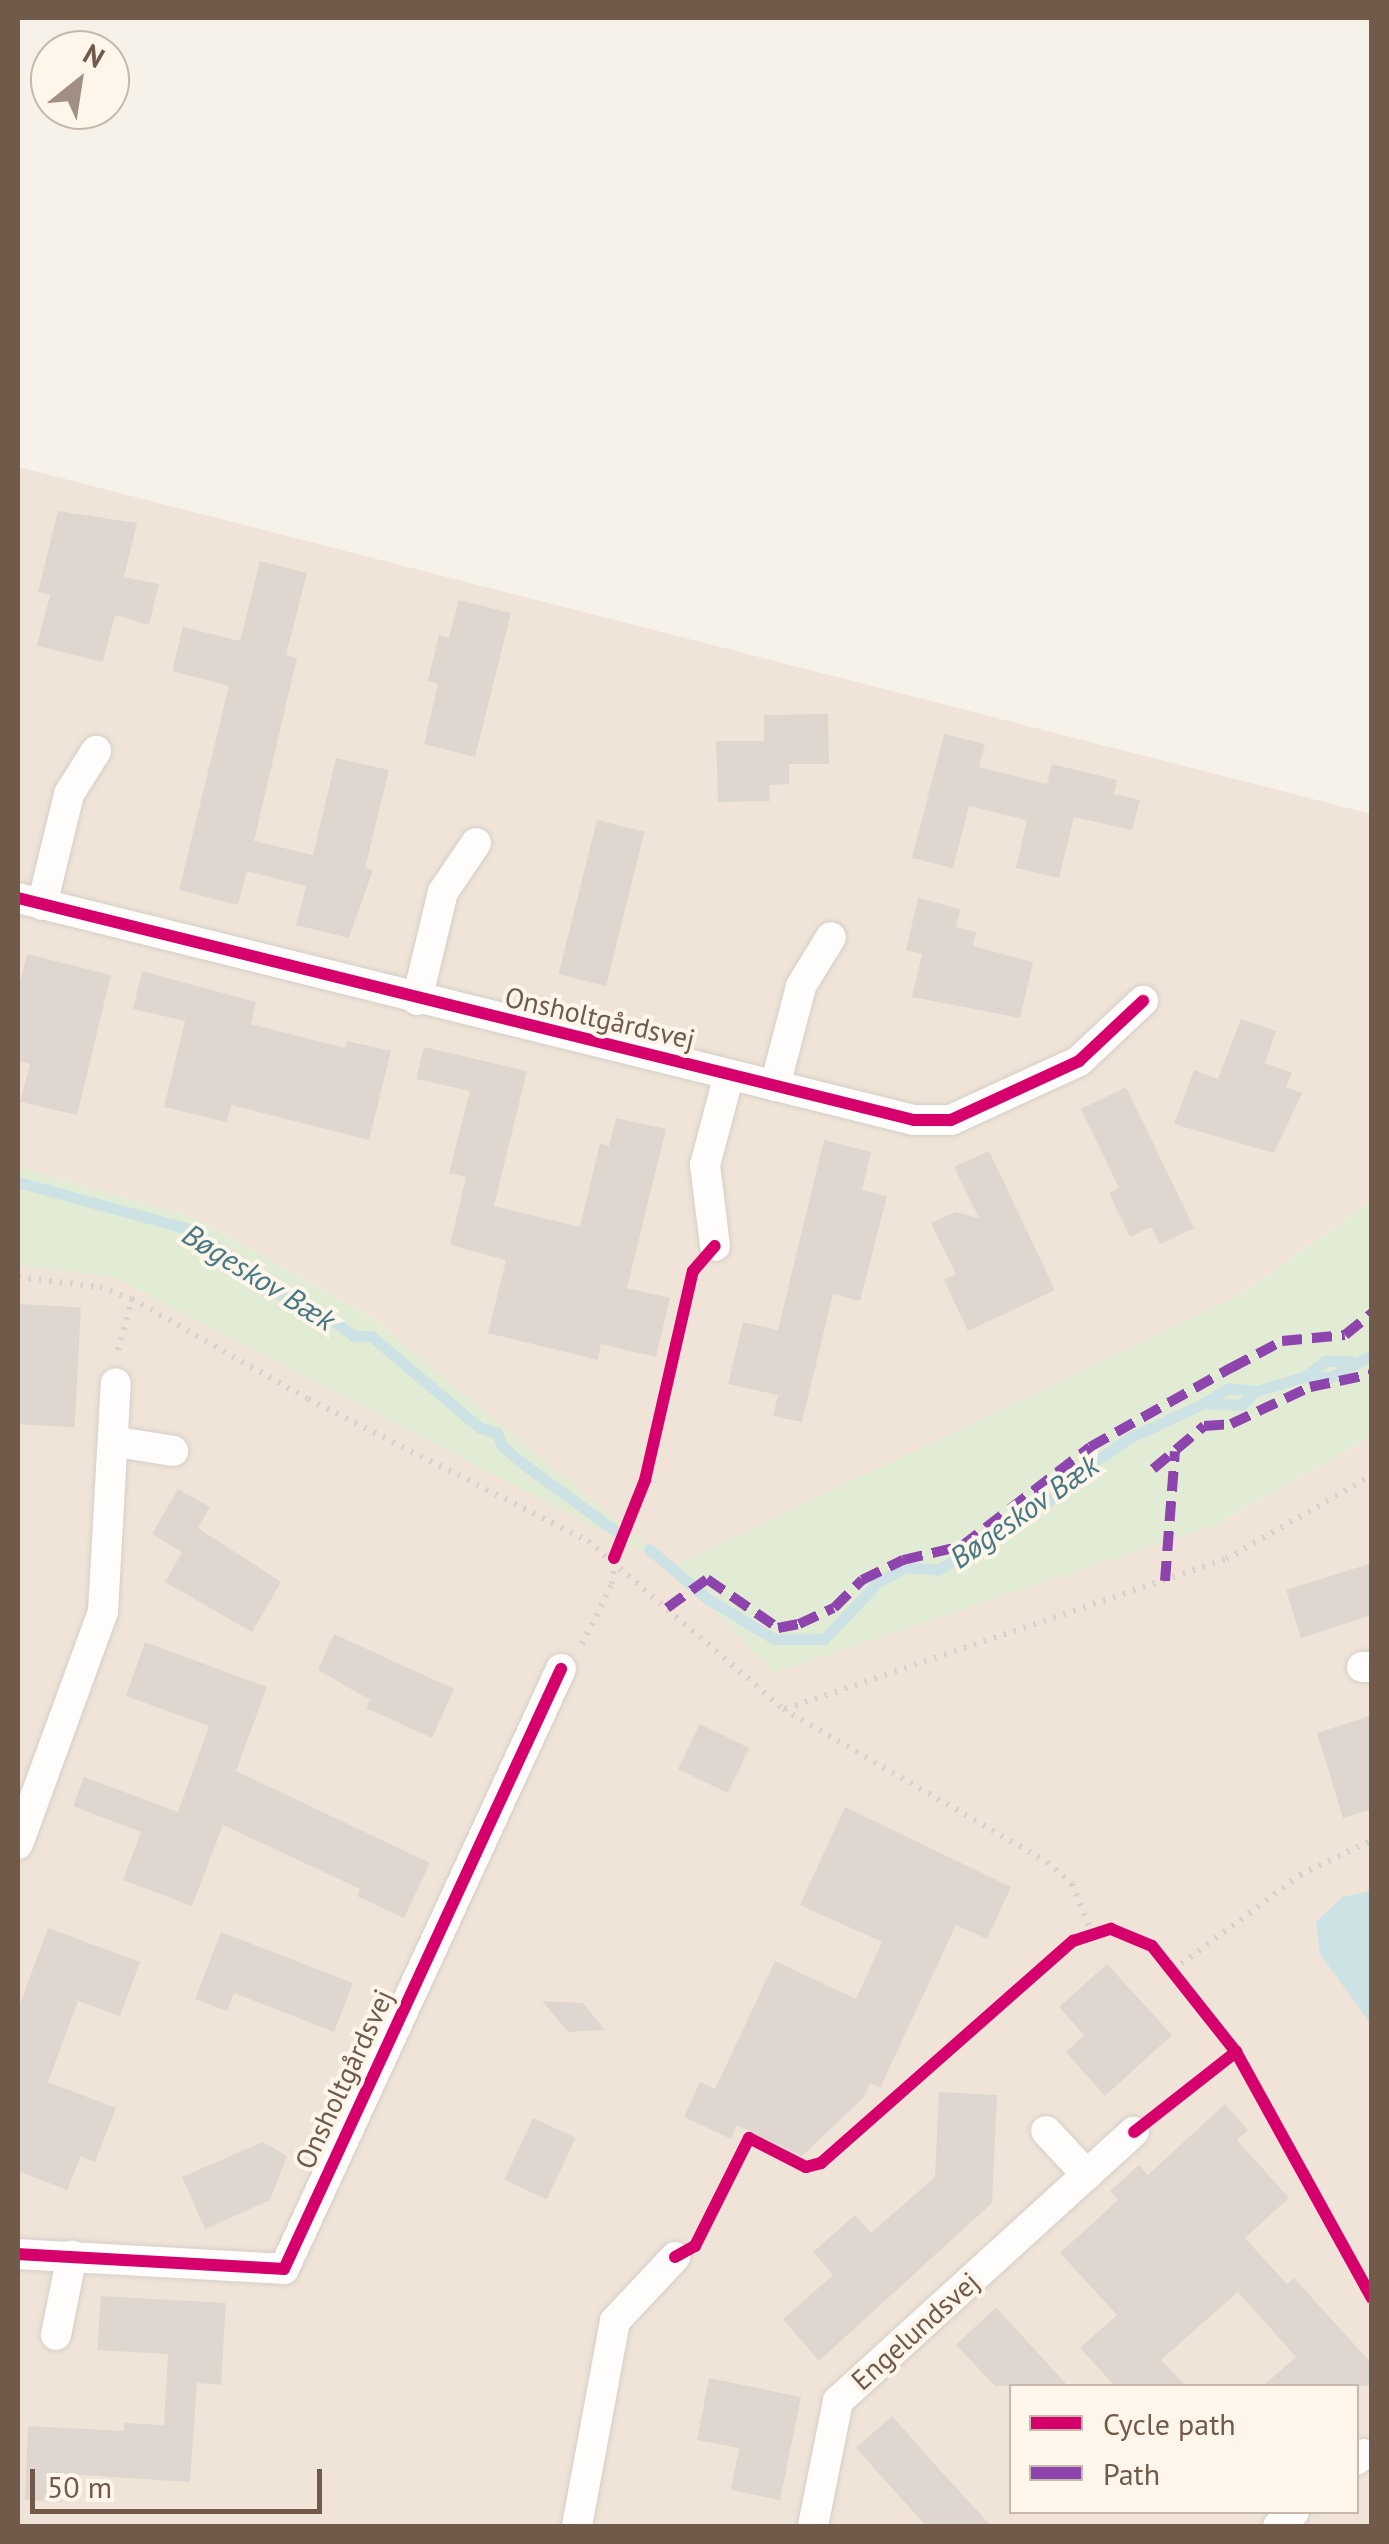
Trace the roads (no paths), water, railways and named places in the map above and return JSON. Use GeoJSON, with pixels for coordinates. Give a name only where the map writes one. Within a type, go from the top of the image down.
{"type":"FeatureCollection","features":[{"type":"Feature","properties":{"kind":"street","name":"Onsholtgårdsvej"},"geometry":{"type":"LineString","coordinates":[[96,751],[69,794],[30,901],[417,1000],[914,1120],[951,1120],[1080,1061],[1143,1001]]}},
{"type":"Feature","properties":{"kind":"street"},"geometry":{"type":"LineString","coordinates":[[417,1000],[443,892],[476,843]]}},
{"type":"Feature","properties":{"kind":"street"},"geometry":{"type":"LineString","coordinates":[[775,1086],[801,986],[832,937]]}},
{"type":"Feature","properties":{"kind":"street"},"geometry":{"type":"LineString","coordinates":[[715,1246],[706,1164],[729,1075]]}},
{"type":"Feature","properties":{"kind":"street"},"geometry":{"type":"LineString","coordinates":[[18,1844],[104,1612],[116,1442],[116,1383]]}},
{"type":"Feature","properties":{"kind":"street"},"geometry":{"type":"LineString","coordinates":[[116,1442],[173,1451]]}},
{"type":"Feature","properties":{"kind":"street","name":"Onsholtgårdsvej"},"geometry":{"type":"LineString","coordinates":[[18,2254],[284,2268],[561,1668]]}},
{"type":"Feature","properties":{"kind":"street"},"geometry":{"type":"LineString","coordinates":[[1046,2131],[1087,2176]]}},
{"type":"Feature","properties":{"kind":"street","name":"Engelundsvej"},"geometry":{"type":"LineString","coordinates":[[813,2526],[838,2401],[1134,2132]]}},
{"type":"Feature","properties":{"kind":"street"},"geometry":{"type":"LineString","coordinates":[[56,2335],[72,2256]]}},
{"type":"Feature","properties":{"kind":"street"},"geometry":{"type":"LineString","coordinates":[[577,2526],[615,2321],[675,2257]]}},
{"type":"Feature","properties":{"kind":"waterway","name":"Bøgeskov Bæk"},"geometry":{"type":"LineString","coordinates":[[18,1182],[196,1231],[292,1303],[318,1310],[354,1336],[371,1336],[480,1428],[497,1433],[502,1446],[526,1466],[614,1530]]}},
{"type":"Feature","properties":{"kind":"waterway","name":"Bøgeskov Bæk"},"geometry":{"type":"LineString","coordinates":[[649,1549],[708,1599],[774,1639],[824,1639],[879,1581],[906,1567],[938,1570],[1070,1487],[1077,1474],[1129,1438],[1204,1403],[1241,1405],[1256,1391],[1304,1377],[1331,1377],[1372,1355]]}},
{"type":"Feature","properties":{"kind":"waterway"},"geometry":{"type":"LineString","coordinates":[[1304,1377],[1325,1361],[1350,1361]]}},
{"type":"Feature","properties":{"kind":"waterway"},"geometry":{"type":"LineString","coordinates":[[1204,1403],[1228,1388],[1256,1391]]}}]}
